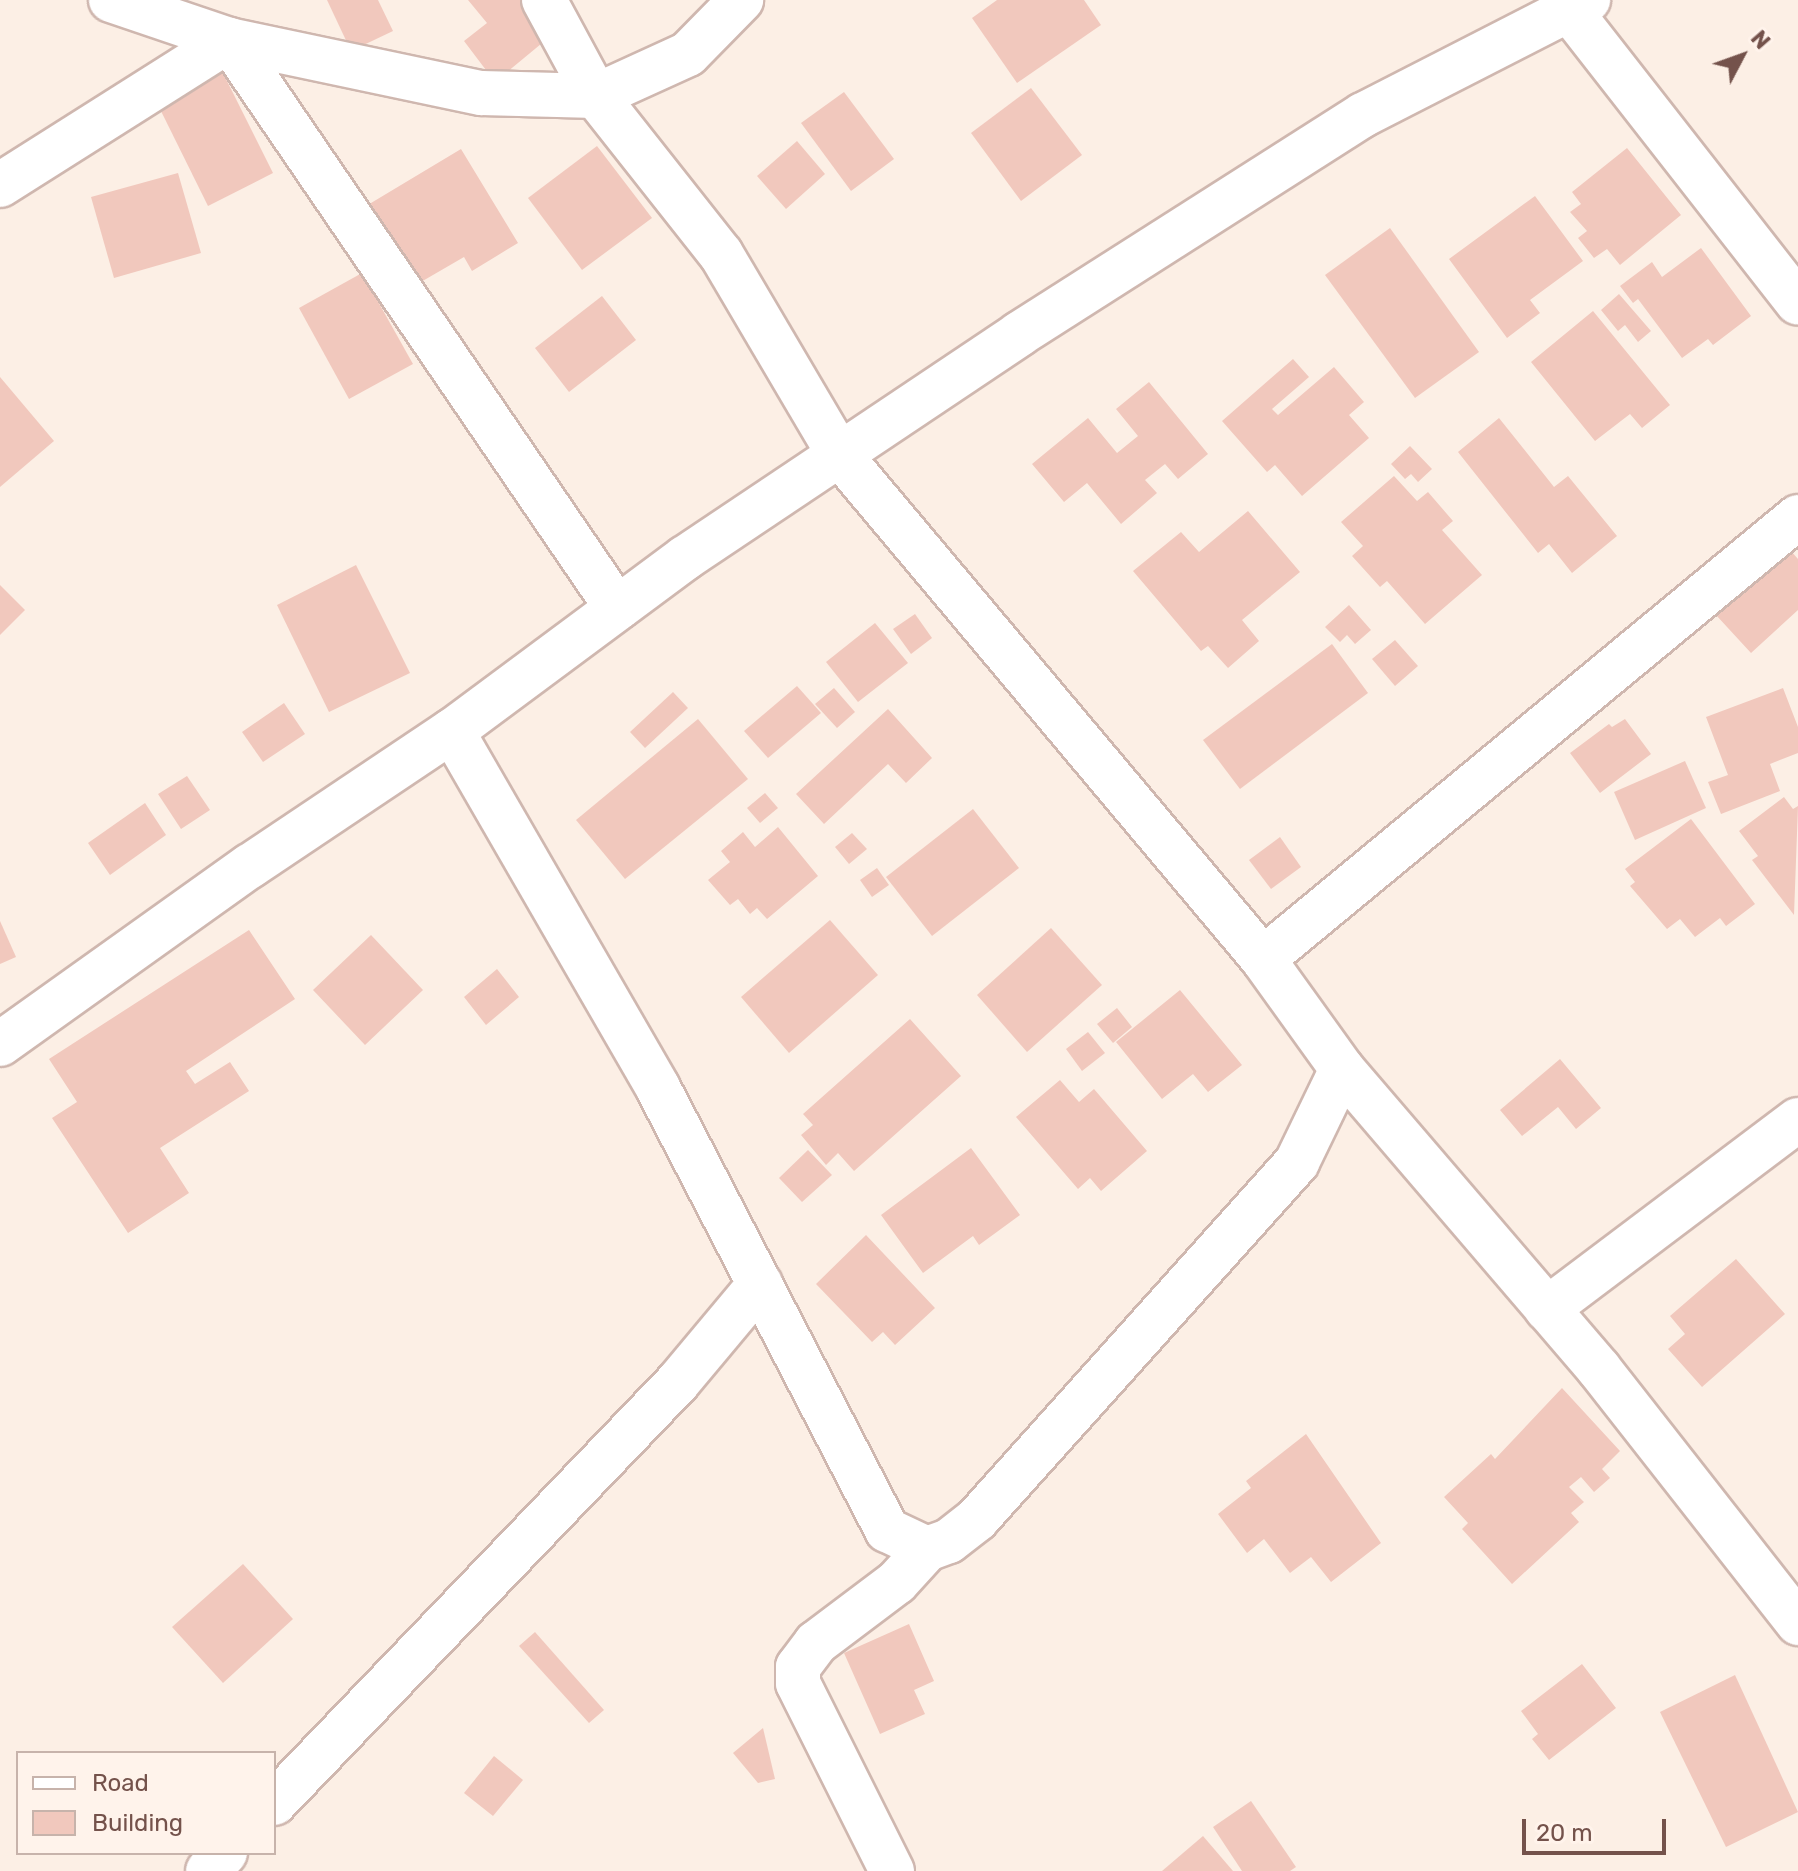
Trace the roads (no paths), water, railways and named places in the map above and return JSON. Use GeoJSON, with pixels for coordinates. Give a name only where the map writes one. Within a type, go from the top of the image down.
{"type":"FeatureCollection","features":[{"type":"Feature","properties":{"kind":"street"},"geometry":{"type":"LineString","coordinates":[[111,0],[229,40],[481,93],[596,96],[681,59],[741,0]]}},
{"type":"Feature","properties":{"kind":"street"},"geometry":{"type":"LineString","coordinates":[[544,0],[596,96],[721,254],[839,454],[1263,959],[1342,1069],[1547,1309],[1798,1623]]}},
{"type":"Feature","properties":{"kind":"street"},"geometry":{"type":"LineString","coordinates":[[0,1044],[250,866],[452,731],[617,608],[839,454],[1363,115],[1579,6],[1798,303]]}},
{"type":"Feature","properties":{"kind":"street"},"geometry":{"type":"LineString","coordinates":[[0,185],[229,40]]}},
{"type":"Feature","properties":{"kind":"street"},"geometry":{"type":"LineString","coordinates":[[229,40],[617,608]]}},
{"type":"Feature","properties":{"kind":"street"},"geometry":{"type":"LineString","coordinates":[[1263,959],[1798,517]]}},
{"type":"Feature","properties":{"kind":"street"},"geometry":{"type":"LineString","coordinates":[[452,731],[574,937],[760,1284],[887,1530],[927,1549]]}},
{"type":"Feature","properties":{"kind":"street"},"geometry":{"type":"LineString","coordinates":[[892,1871],[798,1683],[798,1667],[816,1643],[897,1582],[927,1549],[949,1541],[977,1519],[1297,1162],[1342,1069]]}},
{"type":"Feature","properties":{"kind":"street"},"geometry":{"type":"LineString","coordinates":[[1547,1309],[1798,1120]]}},
{"type":"Feature","properties":{"kind":"street"},"geometry":{"type":"LineString","coordinates":[[276,1801],[678,1382],[760,1284]]}},
{"type":"Feature","properties":{"kind":"street"},"geometry":{"type":"LineString","coordinates":[[208,1871],[223,1855]]}}]}
